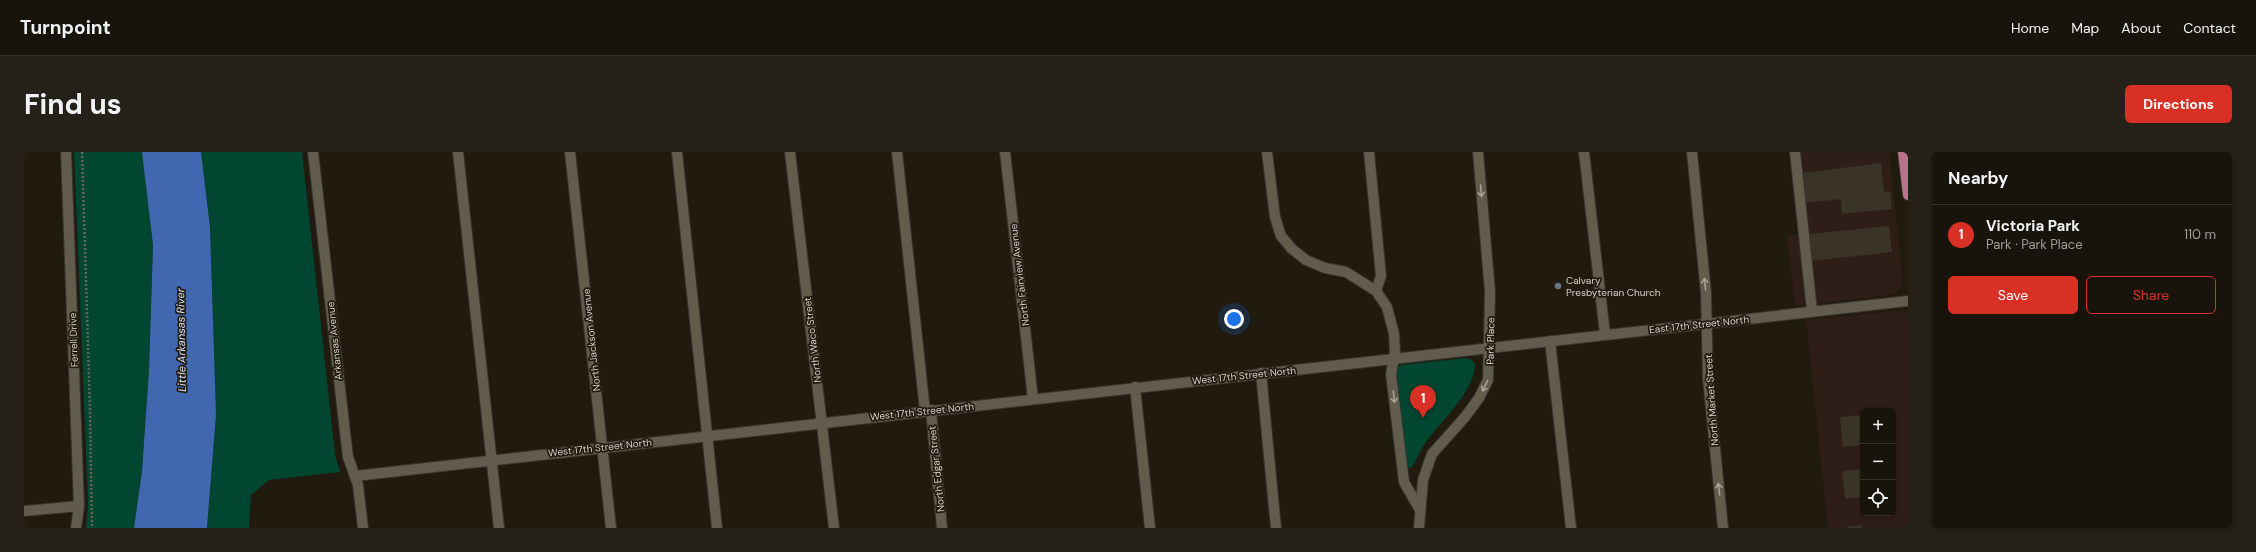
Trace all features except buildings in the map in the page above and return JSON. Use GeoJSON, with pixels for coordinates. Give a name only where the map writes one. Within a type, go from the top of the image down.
{"type":"FeatureCollection","features":[{"type":"Feature","properties":{"kind":"main road"},"geometry":{"type":"LineString","coordinates":[[1903,152],[1908,194]]}},
{"type":"Feature","properties":{"kind":"street","name":"Ferrell Drive"},"geometry":{"type":"LineString","coordinates":[[66,152],[79,506],[76,528]]}},
{"type":"Feature","properties":{"kind":"street","name":"Arkansas Avenue"},"geometry":{"type":"LineString","coordinates":[[313,152],[348,456],[358,485],[363,528]]}},
{"type":"Feature","properties":{"kind":"street"},"geometry":{"type":"LineString","coordinates":[[458,152],[499,528]]}},
{"type":"Feature","properties":{"kind":"street","name":"North Jackson Avenue"},"geometry":{"type":"LineString","coordinates":[[570,152],[611,528]]}},
{"type":"Feature","properties":{"kind":"street"},"geometry":{"type":"LineString","coordinates":[[677,152],[717,528]]}},
{"type":"Feature","properties":{"kind":"street","name":"North Waco Street"},"geometry":{"type":"LineString","coordinates":[[790,152],[834,528]]}},
{"type":"Feature","properties":{"kind":"street","name":"North Edgar Street"},"geometry":{"type":"LineString","coordinates":[[897,152],[942,528]]}},
{"type":"Feature","properties":{"kind":"street","name":"North Fairview Avenue"},"geometry":{"type":"LineString","coordinates":[[1005,152],[1033,399]]}},
{"type":"Feature","properties":{"kind":"street"},"geometry":{"type":"LineString","coordinates":[[1268,152],[1275,217],[1281,236],[1292,249],[1306,260],[1325,268],[1346,272],[1376,291],[1387,307],[1393,327],[1394,358],[1391,374],[1404,482],[1420,510]]}},
{"type":"Feature","properties":{"kind":"street"},"geometry":{"type":"LineString","coordinates":[[1370,152],[1381,276],[1376,291]]}},
{"type":"Feature","properties":{"kind":"street","name":"Park Place"},"geometry":{"type":"LineString","coordinates":[[1419,528],[1423,480],[1432,454],[1465,418],[1479,398],[1488,380],[1490,347],[1490,292],[1478,152]]}},
{"type":"Feature","properties":{"kind":"street"},"geometry":{"type":"LineString","coordinates":[[1584,152],[1605,334]]}},
{"type":"Feature","properties":{"kind":"street","name":"North Market Street"},"geometry":{"type":"LineString","coordinates":[[1692,152],[1706,293],[1708,379],[1723,528]]}},
{"type":"Feature","properties":{"kind":"street"},"geometry":{"type":"LineString","coordinates":[[1795,152],[1812,311]]}},
{"type":"Feature","properties":{"kind":"street","name":"East 17th Street North"},"geometry":{"type":"LineString","coordinates":[[1490,347],[1908,301]]}},
{"type":"Feature","properties":{"kind":"street"},"geometry":{"type":"LineString","coordinates":[[1550,341],[1571,528]]}},
{"type":"Feature","properties":{"kind":"street","name":"West 17th Street North"},"geometry":{"type":"LineString","coordinates":[[355,476],[1490,347]]}},
{"type":"Feature","properties":{"kind":"street"},"geometry":{"type":"LineString","coordinates":[[1261,373],[1276,528]]}},
{"type":"Feature","properties":{"kind":"street"},"geometry":{"type":"LineString","coordinates":[[1134,387],[1150,528]]}},
{"type":"Feature","properties":{"kind":"street"},"geometry":{"type":"LineString","coordinates":[[24,511],[79,506]]}},
{"type":"Feature","properties":{"kind":"path"},"geometry":{"type":"LineString","coordinates":[[82,152],[90,402],[92,528]]}},
{"type":"Feature","properties":{"kind":"shaded area"},"geometry":{"type":"Polygon","coordinates":[[[1790,152],[1889,152],[1903,283],[1897,292],[1891,295],[1795,306],[1787,235],[1799,234],[1790,152]]]}},
{"type":"Feature","properties":{"kind":"shaded area"},"geometry":{"type":"Polygon","coordinates":[[[1902,310],[1906,312],[1908,317],[1908,528],[1828,528],[1806,320],[1902,310]]]}},
{"type":"Feature","properties":{"kind":"green space"},"geometry":{"type":"Polygon","coordinates":[[[74,152],[142,152],[144,160],[153,245],[149,370],[142,471],[134,528],[86,528],[88,504],[74,152]]]}},
{"type":"Feature","properties":{"kind":"green space"},"geometry":{"type":"Polygon","coordinates":[[[201,152],[302,152],[335,454],[340,472],[269,480],[251,495],[249,528],[207,528],[216,415],[210,227],[201,152]]]}},
{"type":"Feature","properties":{"kind":"green space"},"geometry":{"type":"Polygon","coordinates":[[[1465,358],[1472,360],[1475,364],[1474,374],[1469,385],[1456,405],[1426,442],[1411,468],[1406,468],[1396,369],[1401,365],[1465,358]]]}},
{"type":"Feature","properties":{"kind":"water","name":"Little Arkansas River"},"geometry":{"type":"Polygon","coordinates":[[[142,152],[201,152],[210,227],[216,415],[207,528],[134,528],[142,471],[149,370],[153,245],[142,152]]]}},
{"type":"Feature","properties":{"kind":"place","name":"Calvary Presbyterian Church"},"geometry":{"type":"Point","coordinates":[1558,286]}},
{"type":"Feature","properties":{"kind":"place","name":"Victoria Park"},"geometry":{"type":"Point","coordinates":[1423,418]}}]}
